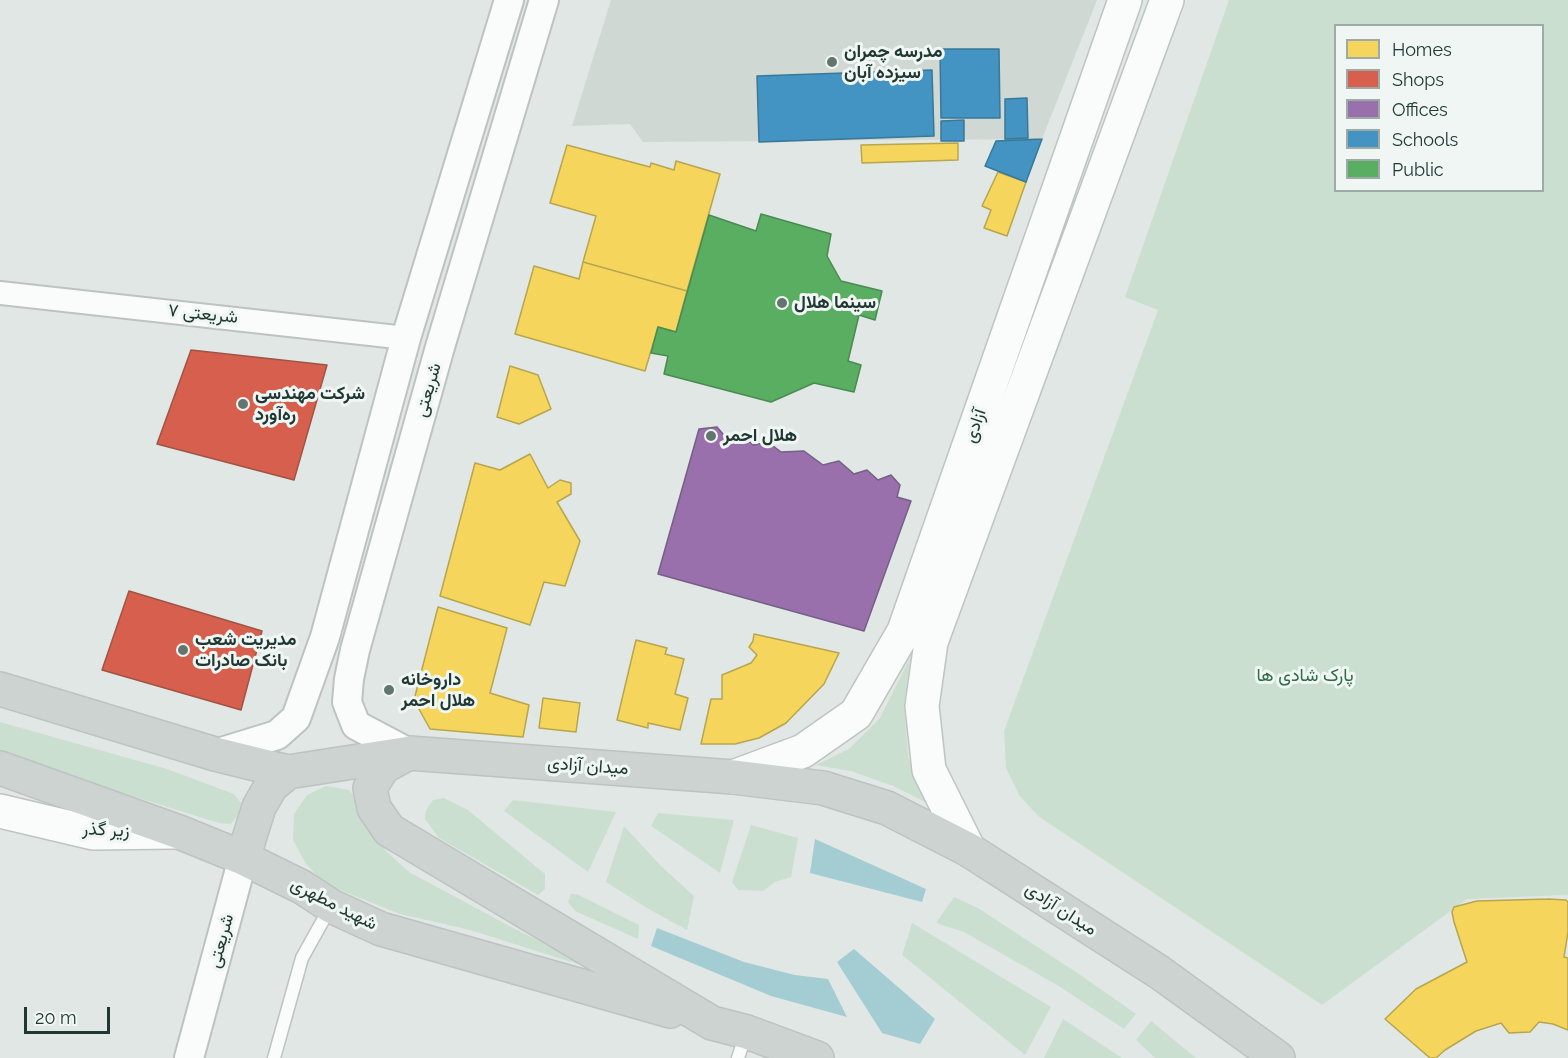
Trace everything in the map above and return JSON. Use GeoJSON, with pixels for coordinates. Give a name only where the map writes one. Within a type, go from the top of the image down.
{"type":"FeatureCollection","features":[{"type":"Feature","properties":{"kind":"main road","name":"آزادی"},"geometry":{"type":"LineString","coordinates":[[733,777],[803,751],[856,714],[904,631],[1125,0]]}},
{"type":"Feature","properties":{"kind":"main road","name":"آزادی"},"geometry":{"type":"LineString","coordinates":[[969,850],[929,770],[921,706],[931,642],[1167,0]]}},
{"type":"Feature","properties":{"kind":"main road"},"geometry":{"type":"LineString","coordinates":[[0,689],[215,754],[288,772],[408,753]]}},
{"type":"Feature","properties":{"kind":"main road","name":"میدان آزادی"},"geometry":{"type":"LineString","coordinates":[[408,753],[733,777],[823,788],[887,808],[969,850],[1159,972],[1278,1058]]}},
{"type":"Feature","properties":{"kind":"main road"},"geometry":{"type":"LineString","coordinates":[[408,753],[383,766],[370,788],[374,808],[389,830],[712,1023],[742,1045],[815,1058]]}},
{"type":"Feature","properties":{"kind":"main road","name":"شهید مطهری"},"geometry":{"type":"LineString","coordinates":[[0,768],[179,832],[243,858],[302,887],[331,906],[381,928],[712,1023]]}},
{"type":"Feature","properties":{"kind":"main road"},"geometry":{"type":"LineString","coordinates":[[243,858],[259,807],[270,786],[288,772]]}},
{"type":"Feature","properties":{"kind":"main road","name":"زیر گذر"},"geometry":{"type":"LineString","coordinates":[[0,811],[93,833],[179,832]]}},
{"type":"Feature","properties":{"kind":"street"},"geometry":{"type":"LineString","coordinates":[[215,754],[277,735],[296,718],[325,637],[406,338],[508,0]]}},
{"type":"Feature","properties":{"kind":"street","name":"شریعتی"},"geometry":{"type":"LineString","coordinates":[[408,753],[356,725],[347,702],[349,679],[355,650],[440,347],[544,0]]}},
{"type":"Feature","properties":{"kind":"street","name":"شریعتی ۷"},"geometry":{"type":"LineString","coordinates":[[0,293],[406,338]]}},
{"type":"Feature","properties":{"kind":"street"},"geometry":{"type":"LineString","coordinates":[[406,338],[440,347]]}},
{"type":"Feature","properties":{"kind":"street","name":"شریعتی"},"geometry":{"type":"LineString","coordinates":[[189,1058],[243,858]]}},
{"type":"Feature","properties":{"kind":"lane"},"geometry":{"type":"LineString","coordinates":[[274,1058],[302,958],[331,906]]}},
{"type":"Feature","properties":{"kind":"shaded area","name":"مدرسه چمران سیزده آبان"},"geometry":{"type":"Polygon","coordinates":[[[611,0],[1097,0],[1042,139],[643,142],[630,124],[572,126],[611,0]]]}},
{"type":"Feature","properties":{"kind":"green space","name":"پارک شادی ها"},"geometry":{"type":"Polygon","coordinates":[[[1229,0],[1568,0],[1568,895],[1467,899],[1322,1005],[1038,816],[1019,795],[1006,768],[1004,731],[1158,310],[1125,297],[1229,0]]]}},
{"type":"Feature","properties":{"kind":"green space"},"geometry":{"type":"Polygon","coordinates":[[[910,658],[904,706],[908,757],[931,805],[893,786],[851,771],[816,765],[849,749],[880,718],[910,658]]]}},
{"type":"Feature","properties":{"kind":"green space"},"geometry":{"type":"Polygon","coordinates":[[[0,722],[167,769],[234,794],[241,803],[238,815],[231,824],[219,823],[0,755],[0,722]]]}},
{"type":"Feature","properties":{"kind":"green space"},"geometry":{"type":"Polygon","coordinates":[[[326,786],[349,790],[361,804],[371,830],[386,851],[409,872],[517,930],[606,973],[470,930],[400,914],[325,884],[306,864],[293,840],[294,814],[307,795],[326,786]]]}},
{"type":"Feature","properties":{"kind":"green space"},"geometry":{"type":"Polygon","coordinates":[[[444,798],[468,810],[545,874],[545,889],[538,895],[439,838],[425,819],[426,810],[433,800],[444,798]]]}},
{"type":"Feature","properties":{"kind":"green space"},"geometry":{"type":"Polygon","coordinates":[[[513,800],[616,812],[588,872],[504,811],[513,800]]]}},
{"type":"Feature","properties":{"kind":"green space"},"geometry":{"type":"Polygon","coordinates":[[[658,813],[734,820],[720,873],[651,826],[658,813]]]}},
{"type":"Feature","properties":{"kind":"green space"},"geometry":{"type":"Polygon","coordinates":[[[751,825],[798,838],[791,877],[775,882],[763,891],[738,890],[732,882],[751,825]]]}},
{"type":"Feature","properties":{"kind":"green space"},"geometry":{"type":"Polygon","coordinates":[[[624,826],[661,866],[694,896],[687,930],[606,882],[624,826]]]}},
{"type":"Feature","properties":{"kind":"green space"},"geometry":{"type":"Polygon","coordinates":[[[571,894],[577,894],[639,925],[638,939],[575,911],[568,902],[571,894]]]}},
{"type":"Feature","properties":{"kind":"green space"},"geometry":{"type":"Polygon","coordinates":[[[954,897],[978,908],[1136,1014],[1124,1029],[1057,985],[964,932],[936,923],[954,897]]]}},
{"type":"Feature","properties":{"kind":"green space"},"geometry":{"type":"Polygon","coordinates":[[[912,923],[1051,1007],[1025,1055],[902,955],[912,923]]]}},
{"type":"Feature","properties":{"kind":"green space"},"geometry":{"type":"Polygon","coordinates":[[[1063,1019],[1122,1058],[1044,1058],[1063,1019]]]}},
{"type":"Feature","properties":{"kind":"green space"},"geometry":{"type":"Polygon","coordinates":[[[1151,1021],[1196,1058],[1155,1058],[1136,1040],[1151,1021]]]}},
{"type":"Feature","properties":{"kind":"water"},"geometry":{"type":"Polygon","coordinates":[[[815,839],[926,889],[922,902],[810,873],[815,839]]]}},
{"type":"Feature","properties":{"kind":"water"},"geometry":{"type":"Polygon","coordinates":[[[657,928],[744,962],[795,975],[828,979],[847,1017],[771,996],[651,946],[657,928]]]}},
{"type":"Feature","properties":{"kind":"water"},"geometry":{"type":"Polygon","coordinates":[[[854,949],[935,1019],[920,1044],[882,1033],[837,962],[854,949]]]}},
{"type":"Feature","properties":{"kind":"building: Homes"},"geometry":{"type":"Polygon","coordinates":[[[958,143],[958,160],[862,163],[861,145],[958,143]]]}},
{"type":"Feature","properties":{"kind":"building: Homes"},"geometry":{"type":"Polygon","coordinates":[[[567,145],[650,167],[651,163],[674,170],[676,161],[720,174],[687,291],[583,262],[596,216],[550,203],[567,145]]]}},
{"type":"Feature","properties":{"kind":"building: Homes"},"geometry":{"type":"Polygon","coordinates":[[[998,172],[1026,182],[1007,236],[984,228],[991,210],[982,206],[998,172]]]}},
{"type":"Feature","properties":{"kind":"building: Homes"},"geometry":{"type":"Polygon","coordinates":[[[583,262],[687,291],[676,332],[658,327],[645,371],[515,334],[534,266],[579,279],[583,262]]]}},
{"type":"Feature","properties":{"kind":"building: Homes"},"geometry":{"type":"Polygon","coordinates":[[[510,366],[538,375],[551,409],[519,424],[497,417],[510,366]]]}},
{"type":"Feature","properties":{"kind":"building: Homes"},"geometry":{"type":"Polygon","coordinates":[[[530,454],[548,488],[560,480],[571,483],[571,494],[557,502],[580,541],[565,586],[544,582],[530,625],[440,596],[475,463],[500,470],[530,454]]]}},
{"type":"Feature","properties":{"kind":"building: Homes"},"geometry":{"type":"Polygon","coordinates":[[[438,607],[507,628],[490,693],[529,705],[523,737],[430,729],[414,700],[438,607]]]}},
{"type":"Feature","properties":{"kind":"building: Homes"},"geometry":{"type":"Polygon","coordinates":[[[754,634],[839,653],[824,684],[786,723],[759,738],[735,744],[701,744],[711,699],[722,699],[722,675],[751,663],[757,655],[749,647],[754,634]]]}},
{"type":"Feature","properties":{"kind":"building: Homes"},"geometry":{"type":"Polygon","coordinates":[[[636,640],[667,648],[665,654],[684,659],[675,694],[688,698],[680,730],[648,723],[648,728],[617,720],[636,640]]]}},
{"type":"Feature","properties":{"kind":"building: Homes"},"geometry":{"type":"Polygon","coordinates":[[[543,698],[580,703],[576,732],[539,728],[543,698]]]}},
{"type":"Feature","properties":{"kind":"building: Homes"},"geometry":{"type":"Polygon","coordinates":[[[1548,899],[1568,902],[1568,932],[1564,957],[1568,958],[1568,1030],[1539,1022],[1530,1032],[1509,1033],[1501,1023],[1476,1031],[1436,1058],[1430,1058],[1385,1019],[1416,989],[1467,962],[1454,922],[1452,912],[1454,907],[1477,901],[1548,899]]]}},
{"type":"Feature","properties":{"kind":"building: Shops","name":"شرکت مهندسی ره‌آورد"},"geometry":{"type":"Polygon","coordinates":[[[191,350],[327,365],[294,480],[157,444],[191,350]]]}},
{"type":"Feature","properties":{"kind":"building: Shops","name":"مدیریت شعب بانک صادرات"},"geometry":{"type":"Polygon","coordinates":[[[129,591],[262,631],[241,710],[102,670],[129,591]]]}},
{"type":"Feature","properties":{"kind":"building: Offices"},"geometry":{"type":"Polygon","coordinates":[[[717,427],[728,440],[742,434],[753,445],[768,442],[781,452],[804,451],[823,465],[839,461],[854,474],[867,470],[878,480],[891,475],[900,485],[897,497],[911,501],[864,631],[658,574],[699,429],[717,427]]]}},
{"type":"Feature","properties":{"kind":"building: Schools"},"geometry":{"type":"Polygon","coordinates":[[[940,49],[999,49],[1000,118],[941,118],[940,49]]]}},
{"type":"Feature","properties":{"kind":"building: Schools"},"geometry":{"type":"Polygon","coordinates":[[[932,70],[934,136],[759,142],[757,76],[932,70]]]}},
{"type":"Feature","properties":{"kind":"building: Schools"},"geometry":{"type":"Polygon","coordinates":[[[1027,98],[1028,138],[1005,139],[1005,99],[1027,98]]]}},
{"type":"Feature","properties":{"kind":"building: Schools"},"geometry":{"type":"Polygon","coordinates":[[[964,120],[964,141],[941,141],[941,121],[964,120]]]}},
{"type":"Feature","properties":{"kind":"building: Schools"},"geometry":{"type":"Polygon","coordinates":[[[1042,139],[1026,182],[985,166],[996,141],[1042,139]]]}},
{"type":"Feature","properties":{"kind":"building: Public","name":"سینما هلال"},"geometry":{"type":"Polygon","coordinates":[[[761,214],[831,234],[827,256],[841,281],[882,291],[875,320],[859,315],[848,361],[861,365],[854,392],[814,383],[771,402],[664,374],[668,356],[651,353],[658,327],[676,332],[709,215],[756,231],[761,214]]]}},
{"type":"Feature","properties":{"kind":"place","name":"مدرسه چمران سیزده آبان"},"geometry":{"type":"Point","coordinates":[832,62]}},
{"type":"Feature","properties":{"kind":"place","name":"سینما هلال"},"geometry":{"type":"Point","coordinates":[782,303]}},
{"type":"Feature","properties":{"kind":"place","name":"شرکت مهندسی ره‌آورد"},"geometry":{"type":"Point","coordinates":[243,404]}},
{"type":"Feature","properties":{"kind":"place","name":"هلال احمر"},"geometry":{"type":"Point","coordinates":[711,436]}},
{"type":"Feature","properties":{"kind":"place","name":"مدیریت شعب بانک صادرات"},"geometry":{"type":"Point","coordinates":[183,650]}},
{"type":"Feature","properties":{"kind":"place","name":"داروخانه هلال احمر"},"geometry":{"type":"Point","coordinates":[389,690]}}]}
